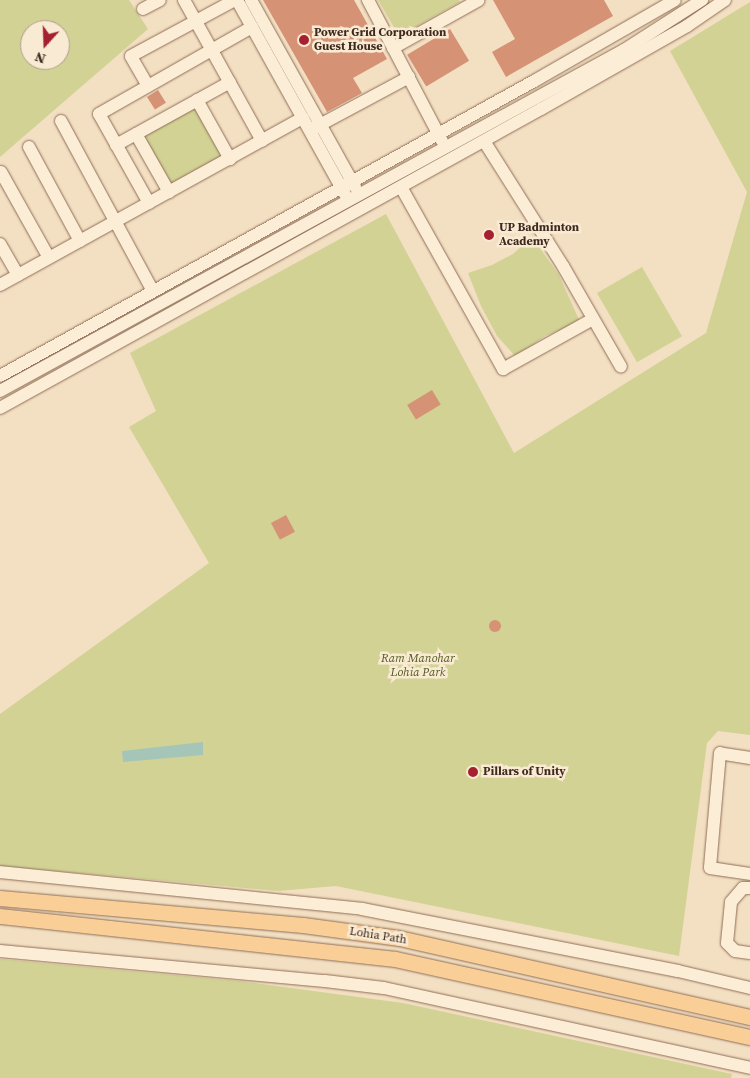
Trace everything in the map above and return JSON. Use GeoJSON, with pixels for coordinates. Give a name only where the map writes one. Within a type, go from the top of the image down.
{"type":"FeatureCollection","features":[{"type":"Feature","properties":{"kind":"main road","name":"Lohia Path"},"geometry":{"type":"LineString","coordinates":[[0,898],[303,925],[399,938],[750,1017]]}},
{"type":"Feature","properties":{"kind":"main road","name":"Lohia Path"},"geometry":{"type":"LineString","coordinates":[[0,916],[395,959],[750,1037]]}},
{"type":"Feature","properties":{"kind":"street"},"geometry":{"type":"LineString","coordinates":[[143,9],[160,0]]}},
{"type":"Feature","properties":{"kind":"street"},"geometry":{"type":"LineString","coordinates":[[184,0],[262,141]]}},
{"type":"Feature","properties":{"kind":"street"},"geometry":{"type":"LineString","coordinates":[[148,86],[131,56],[236,0],[303,118],[315,127]]}},
{"type":"Feature","properties":{"kind":"street"},"geometry":{"type":"LineString","coordinates":[[251,0],[315,127],[361,209]]}},
{"type":"Feature","properties":{"kind":"street"},"geometry":{"type":"LineString","coordinates":[[368,0],[445,148]]}},
{"type":"Feature","properties":{"kind":"street"},"geometry":{"type":"LineString","coordinates":[[0,376],[347,185],[675,0]]}},
{"type":"Feature","properties":{"kind":"street"},"geometry":{"type":"LineString","coordinates":[[0,392],[624,50],[702,0]]}},
{"type":"Feature","properties":{"kind":"street"},"geometry":{"type":"LineString","coordinates":[[0,408],[401,187],[687,26],[725,0]]}},
{"type":"Feature","properties":{"kind":"street"},"geometry":{"type":"LineString","coordinates":[[393,48],[474,1]]}},
{"type":"Feature","properties":{"kind":"street"},"geometry":{"type":"LineString","coordinates":[[149,203],[99,114],[252,28]]}},
{"type":"Feature","properties":{"kind":"street"},"geometry":{"type":"LineString","coordinates":[[315,127],[408,77]]}},
{"type":"Feature","properties":{"kind":"street"},"geometry":{"type":"LineString","coordinates":[[116,145],[230,82]]}},
{"type":"Feature","properties":{"kind":"street"},"geometry":{"type":"LineString","coordinates":[[198,100],[230,159]]}},
{"type":"Feature","properties":{"kind":"street"},"geometry":{"type":"LineString","coordinates":[[0,285],[303,118]]}},
{"type":"Feature","properties":{"kind":"street"},"geometry":{"type":"LineString","coordinates":[[61,121],[114,222],[154,291]]}},
{"type":"Feature","properties":{"kind":"street"},"geometry":{"type":"LineString","coordinates":[[136,134],[169,192]]}},
{"type":"Feature","properties":{"kind":"street"},"geometry":{"type":"LineString","coordinates":[[484,140],[621,367]]}},
{"type":"Feature","properties":{"kind":"street"},"geometry":{"type":"LineString","coordinates":[[29,147],[80,241]]}},
{"type":"Feature","properties":{"kind":"street"},"geometry":{"type":"LineString","coordinates":[[1,172],[49,258]]}},
{"type":"Feature","properties":{"kind":"street"},"geometry":{"type":"LineString","coordinates":[[401,187],[503,369],[593,319]]}},
{"type":"Feature","properties":{"kind":"street"},"geometry":{"type":"LineString","coordinates":[[0,244],[18,275]]}},
{"type":"Feature","properties":{"kind":"street"},"geometry":{"type":"LineString","coordinates":[[750,758],[720,753],[710,868],[750,874]]}},
{"type":"Feature","properties":{"kind":"street"},"geometry":{"type":"LineString","coordinates":[[0,872],[362,909],[678,971],[750,988]]}},
{"type":"Feature","properties":{"kind":"street"},"geometry":{"type":"LineString","coordinates":[[750,888],[743,888],[732,902],[727,943],[735,951],[750,953]]}},
{"type":"Feature","properties":{"kind":"street"},"geometry":{"type":"LineString","coordinates":[[0,951],[384,988],[749,1073]]}},
{"type":"Feature","properties":{"kind":"green space"},"geometry":{"type":"Polygon","coordinates":[[[0,0],[129,0],[148,29],[0,157],[0,0]]]}},
{"type":"Feature","properties":{"kind":"green space"},"geometry":{"type":"Polygon","coordinates":[[[378,0],[459,0],[460,2],[399,36],[378,0]]]}},
{"type":"Feature","properties":{"kind":"green space","name":"Ram Manohar Lohia Park"},"geometry":{"type":"Polygon","coordinates":[[[750,2],[750,735],[718,731],[707,743],[679,956],[336,886],[278,891],[0,866],[0,714],[209,563],[129,427],[156,411],[130,353],[386,214],[514,453],[706,333],[747,192],[670,51],[750,2]]]}},
{"type":"Feature","properties":{"kind":"green space"},"geometry":{"type":"Polygon","coordinates":[[[195,106],[224,155],[173,186],[144,137],[195,106]]]}},
{"type":"Feature","properties":{"kind":"green space"},"geometry":{"type":"Polygon","coordinates":[[[532,237],[559,275],[580,322],[545,336],[516,357],[497,336],[481,306],[468,273],[492,265],[513,254],[532,237]]]}},
{"type":"Feature","properties":{"kind":"green space"},"geometry":{"type":"Polygon","coordinates":[[[642,267],[682,336],[637,362],[597,293],[642,267]]]}},
{"type":"Feature","properties":{"kind":"green space"},"geometry":{"type":"Polygon","coordinates":[[[0,959],[239,981],[403,1003],[732,1074],[731,1078],[0,1078],[0,959]]]}},
{"type":"Feature","properties":{"kind":"shaded area"},"geometry":{"type":"Polygon","coordinates":[[[203,742],[203,755],[123,762],[122,751],[203,742]]]}},
{"type":"Feature","properties":{"kind":"building"},"geometry":{"type":"Polygon","coordinates":[[[263,0],[354,0],[387,59],[353,78],[362,93],[327,112],[263,0]]]}},
{"type":"Feature","properties":{"kind":"building"},"geometry":{"type":"Polygon","coordinates":[[[493,0],[604,0],[613,16],[506,77],[492,52],[515,39],[493,0]]]}},
{"type":"Feature","properties":{"kind":"building"},"geometry":{"type":"Polygon","coordinates":[[[450,29],[469,61],[426,86],[407,55],[450,29]]]}},
{"type":"Feature","properties":{"kind":"building"},"geometry":{"type":"Polygon","coordinates":[[[158,90],[166,103],[155,110],[147,97],[158,90]]]}},
{"type":"Feature","properties":{"kind":"building"},"geometry":{"type":"Polygon","coordinates":[[[432,390],[441,405],[416,420],[407,405],[432,390]]]}},
{"type":"Feature","properties":{"kind":"building"},"geometry":{"type":"Polygon","coordinates":[[[286,515],[295,532],[280,540],[271,523],[286,515]]]}},
{"type":"Feature","properties":{"kind":"building"},"geometry":{"type":"Polygon","coordinates":[[[497,620],[500,621],[500,631],[493,632],[490,631],[489,624],[490,621],[497,620]]]}},
{"type":"Feature","properties":{"kind":"place","name":"Power Grid Corporation Guest House"},"geometry":{"type":"Point","coordinates":[304,40]}},
{"type":"Feature","properties":{"kind":"place","name":"UP Badminton Academy"},"geometry":{"type":"Point","coordinates":[489,235]}},
{"type":"Feature","properties":{"kind":"place","name":"Pillars of Unity"},"geometry":{"type":"Point","coordinates":[473,772]}}]}
